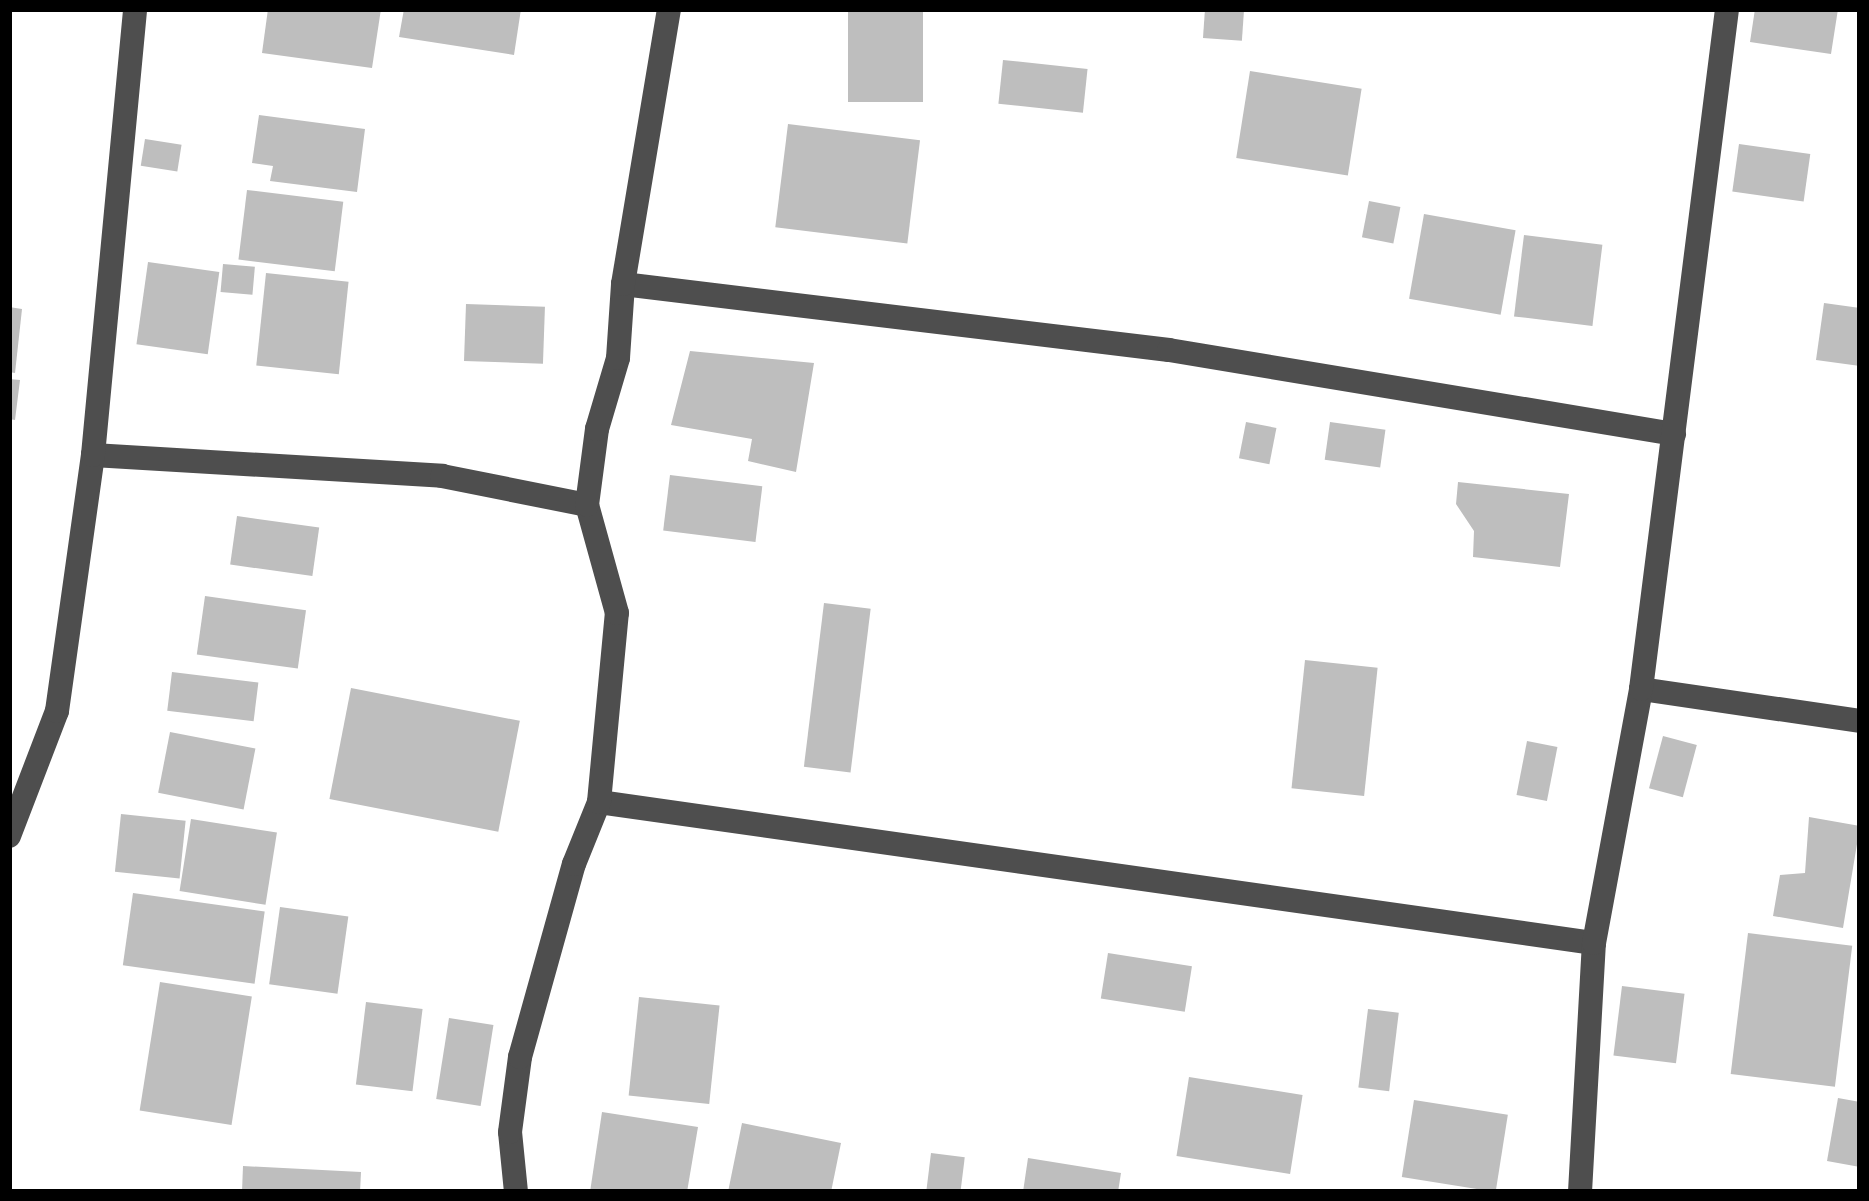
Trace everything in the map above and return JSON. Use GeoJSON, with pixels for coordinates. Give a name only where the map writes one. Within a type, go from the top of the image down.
{"type":"FeatureCollection","features":[{"type":"Feature","properties":{"kind":"street"},"geometry":{"type":"LineString","coordinates":[[9,836],[57,711],[93,455],[135,9]]}},
{"type":"Feature","properties":{"kind":"street"},"geometry":{"type":"LineString","coordinates":[[516,1192],[510,1132],[520,1057],[574,864],[599,802],[617,613],[587,505],[597,429],[618,358],[623,284],[669,9]]}},
{"type":"Feature","properties":{"kind":"street"},"geometry":{"type":"LineString","coordinates":[[1580,1192],[1594,943],[1641,688],[1727,9]]}},
{"type":"Feature","properties":{"kind":"street"},"geometry":{"type":"LineString","coordinates":[[623,284],[1169,350],[1674,434]]}},
{"type":"Feature","properties":{"kind":"street"},"geometry":{"type":"LineString","coordinates":[[93,455],[442,476],[587,505]]}},
{"type":"Feature","properties":{"kind":"street"},"geometry":{"type":"LineString","coordinates":[[1641,688],[1860,721]]}},
{"type":"Feature","properties":{"kind":"street"},"geometry":{"type":"LineString","coordinates":[[599,802],[1594,943]]}},
{"type":"Feature","properties":{"kind":"building"},"geometry":{"type":"Polygon","coordinates":[[[268,9],[381,9],[372,68],[262,53],[268,9]]]}},
{"type":"Feature","properties":{"kind":"building"},"geometry":{"type":"Polygon","coordinates":[[[404,9],[521,9],[514,55],[399,37],[404,9]]]}},
{"type":"Feature","properties":{"kind":"building"},"geometry":{"type":"Polygon","coordinates":[[[848,9],[923,9],[923,102],[848,102],[848,9]]]}},
{"type":"Feature","properties":{"kind":"building"},"geometry":{"type":"Polygon","coordinates":[[[1205,9],[1244,12],[1242,41],[1203,38],[1205,9]]]}},
{"type":"Feature","properties":{"kind":"building"},"geometry":{"type":"Polygon","coordinates":[[[1755,9],[1838,9],[1831,54],[1750,42],[1755,9]]]}},
{"type":"Feature","properties":{"kind":"building"},"geometry":{"type":"Polygon","coordinates":[[[1003,60],[1088,69],[1083,113],[998,104],[1003,60]]]}},
{"type":"Feature","properties":{"kind":"building"},"geometry":{"type":"Polygon","coordinates":[[[1250,71],[1362,89],[1348,176],[1236,158],[1250,71]]]}},
{"type":"Feature","properties":{"kind":"building"},"geometry":{"type":"Polygon","coordinates":[[[259,115],[365,129],[357,192],[270,181],[273,166],[252,163],[259,115]]]}},
{"type":"Feature","properties":{"kind":"building"},"geometry":{"type":"Polygon","coordinates":[[[788,124],[920,140],[907,243],[775,227],[788,124]]]}},
{"type":"Feature","properties":{"kind":"building"},"geometry":{"type":"Polygon","coordinates":[[[145,139],[182,145],[177,171],[141,166],[145,139]]]}},
{"type":"Feature","properties":{"kind":"building"},"geometry":{"type":"Polygon","coordinates":[[[1739,144],[1810,154],[1804,202],[1732,192],[1739,144]]]}},
{"type":"Feature","properties":{"kind":"building"},"geometry":{"type":"Polygon","coordinates":[[[247,190],[343,202],[335,271],[238,259],[247,190]]]}},
{"type":"Feature","properties":{"kind":"building"},"geometry":{"type":"Polygon","coordinates":[[[1369,201],[1400,207],[1393,243],[1362,237],[1369,201]]]}},
{"type":"Feature","properties":{"kind":"building"},"geometry":{"type":"Polygon","coordinates":[[[1424,214],[1516,230],[1501,315],[1409,299],[1424,214]]]}},
{"type":"Feature","properties":{"kind":"building"},"geometry":{"type":"Polygon","coordinates":[[[1524,235],[1602,245],[1592,326],[1514,316],[1524,235]]]}},
{"type":"Feature","properties":{"kind":"building"},"geometry":{"type":"Polygon","coordinates":[[[148,262],[219,272],[208,354],[136,344],[148,262]]]}},
{"type":"Feature","properties":{"kind":"building"},"geometry":{"type":"Polygon","coordinates":[[[223,264],[255,267],[252,295],[221,292],[223,264]]]}},
{"type":"Feature","properties":{"kind":"building"},"geometry":{"type":"Polygon","coordinates":[[[266,273],[349,282],[339,374],[256,365],[266,273]]]}},
{"type":"Feature","properties":{"kind":"building"},"geometry":{"type":"Polygon","coordinates":[[[1824,303],[1860,308],[1860,366],[1816,360],[1824,303]]]}},
{"type":"Feature","properties":{"kind":"building"},"geometry":{"type":"Polygon","coordinates":[[[466,304],[545,307],[543,364],[464,361],[466,304]]]}},
{"type":"Feature","properties":{"kind":"building"},"geometry":{"type":"Polygon","coordinates":[[[9,307],[22,309],[15,373],[9,372],[9,307]]]}},
{"type":"Feature","properties":{"kind":"building"},"geometry":{"type":"Polygon","coordinates":[[[690,351],[814,363],[796,472],[748,461],[752,439],[671,425],[690,351]]]}},
{"type":"Feature","properties":{"kind":"building"},"geometry":{"type":"Polygon","coordinates":[[[9,379],[20,380],[15,420],[9,419],[9,379]]]}},
{"type":"Feature","properties":{"kind":"building"},"geometry":{"type":"Polygon","coordinates":[[[1246,422],[1276,428],[1269,464],[1239,458],[1246,422]]]}},
{"type":"Feature","properties":{"kind":"building"},"geometry":{"type":"Polygon","coordinates":[[[1330,422],[1385,430],[1380,467],[1325,460],[1330,422]]]}},
{"type":"Feature","properties":{"kind":"building"},"geometry":{"type":"Polygon","coordinates":[[[670,475],[762,486],[755,542],[663,531],[670,475]]]}},
{"type":"Feature","properties":{"kind":"building"},"geometry":{"type":"Polygon","coordinates":[[[1458,482],[1569,494],[1560,567],[1473,557],[1474,531],[1456,504],[1458,482]]]}},
{"type":"Feature","properties":{"kind":"building"},"geometry":{"type":"Polygon","coordinates":[[[237,516],[319,528],[312,576],[230,565],[237,516]]]}},
{"type":"Feature","properties":{"kind":"building"},"geometry":{"type":"Polygon","coordinates":[[[205,596],[306,610],[298,669],[197,654],[205,596]]]}},
{"type":"Feature","properties":{"kind":"building"},"geometry":{"type":"Polygon","coordinates":[[[824,603],[871,609],[851,772],[804,767],[824,603]]]}},
{"type":"Feature","properties":{"kind":"building"},"geometry":{"type":"Polygon","coordinates":[[[1305,660],[1378,668],[1364,796],[1292,788],[1305,660]]]}},
{"type":"Feature","properties":{"kind":"building"},"geometry":{"type":"Polygon","coordinates":[[[172,672],[258,683],[254,721],[167,711],[172,672]]]}},
{"type":"Feature","properties":{"kind":"building"},"geometry":{"type":"Polygon","coordinates":[[[351,688],[520,721],[498,832],[329,799],[351,688]]]}},
{"type":"Feature","properties":{"kind":"building"},"geometry":{"type":"Polygon","coordinates":[[[170,732],[255,749],[244,809],[158,793],[170,732]]]}},
{"type":"Feature","properties":{"kind":"building"},"geometry":{"type":"Polygon","coordinates":[[[1663,736],[1697,745],[1683,797],[1649,788],[1663,736]]]}},
{"type":"Feature","properties":{"kind":"building"},"geometry":{"type":"Polygon","coordinates":[[[1527,741],[1557,747],[1547,801],[1517,795],[1527,741]]]}},
{"type":"Feature","properties":{"kind":"building"},"geometry":{"type":"Polygon","coordinates":[[[121,814],[186,821],[180,878],[115,872],[121,814]]]}},
{"type":"Feature","properties":{"kind":"building"},"geometry":{"type":"Polygon","coordinates":[[[1809,817],[1860,826],[1843,928],[1773,916],[1780,875],[1805,873],[1809,817]]]}},
{"type":"Feature","properties":{"kind":"building"},"geometry":{"type":"Polygon","coordinates":[[[191,819],[277,833],[266,905],[180,891],[191,819]]]}},
{"type":"Feature","properties":{"kind":"building"},"geometry":{"type":"Polygon","coordinates":[[[133,893],[265,912],[255,984],[123,965],[133,893]]]}},
{"type":"Feature","properties":{"kind":"building"},"geometry":{"type":"Polygon","coordinates":[[[280,907],[348,917],[337,994],[269,984],[280,907]]]}},
{"type":"Feature","properties":{"kind":"building"},"geometry":{"type":"Polygon","coordinates":[[[1748,933],[1852,946],[1835,1087],[1731,1074],[1748,933]]]}},
{"type":"Feature","properties":{"kind":"building"},"geometry":{"type":"Polygon","coordinates":[[[1108,953],[1192,966],[1185,1012],[1101,998],[1108,953]]]}},
{"type":"Feature","properties":{"kind":"building"},"geometry":{"type":"Polygon","coordinates":[[[160,982],[252,997],[232,1125],[140,1110],[160,982]]]}},
{"type":"Feature","properties":{"kind":"building"},"geometry":{"type":"Polygon","coordinates":[[[1622,986],[1685,994],[1676,1063],[1613,1055],[1622,986]]]}},
{"type":"Feature","properties":{"kind":"building"},"geometry":{"type":"Polygon","coordinates":[[[639,997],[720,1005],[709,1104],[629,1095],[639,997]]]}},
{"type":"Feature","properties":{"kind":"building"},"geometry":{"type":"Polygon","coordinates":[[[366,1002],[423,1009],[412,1091],[356,1084],[366,1002]]]}},
{"type":"Feature","properties":{"kind":"building"},"geometry":{"type":"Polygon","coordinates":[[[1368,1009],[1399,1013],[1389,1091],[1358,1087],[1368,1009]]]}},
{"type":"Feature","properties":{"kind":"building"},"geometry":{"type":"Polygon","coordinates":[[[449,1018],[493,1025],[481,1106],[436,1099],[449,1018]]]}},
{"type":"Feature","properties":{"kind":"building"},"geometry":{"type":"Polygon","coordinates":[[[1189,1077],[1303,1095],[1290,1174],[1176,1156],[1189,1077]]]}},
{"type":"Feature","properties":{"kind":"building"},"geometry":{"type":"Polygon","coordinates":[[[1838,1098],[1860,1102],[1860,1167],[1827,1161],[1838,1098]]]}},
{"type":"Feature","properties":{"kind":"building"},"geometry":{"type":"Polygon","coordinates":[[[1414,1100],[1508,1115],[1496,1192],[1402,1177],[1414,1100]]]}},
{"type":"Feature","properties":{"kind":"building"},"geometry":{"type":"Polygon","coordinates":[[[602,1112],[698,1127],[687,1192],[590,1192],[602,1112]]]}},
{"type":"Feature","properties":{"kind":"building"},"geometry":{"type":"Polygon","coordinates":[[[742,1123],[841,1143],[831,1192],[728,1192],[742,1123]]]}},
{"type":"Feature","properties":{"kind":"building"},"geometry":{"type":"Polygon","coordinates":[[[931,1153],[965,1157],[960,1192],[926,1192],[931,1153]]]}},
{"type":"Feature","properties":{"kind":"building"},"geometry":{"type":"Polygon","coordinates":[[[1028,1158],[1121,1173],[1118,1192],[1023,1192],[1028,1158]]]}},
{"type":"Feature","properties":{"kind":"building"},"geometry":{"type":"Polygon","coordinates":[[[243,1166],[361,1172],[360,1192],[242,1192],[243,1166]]]}}]}
